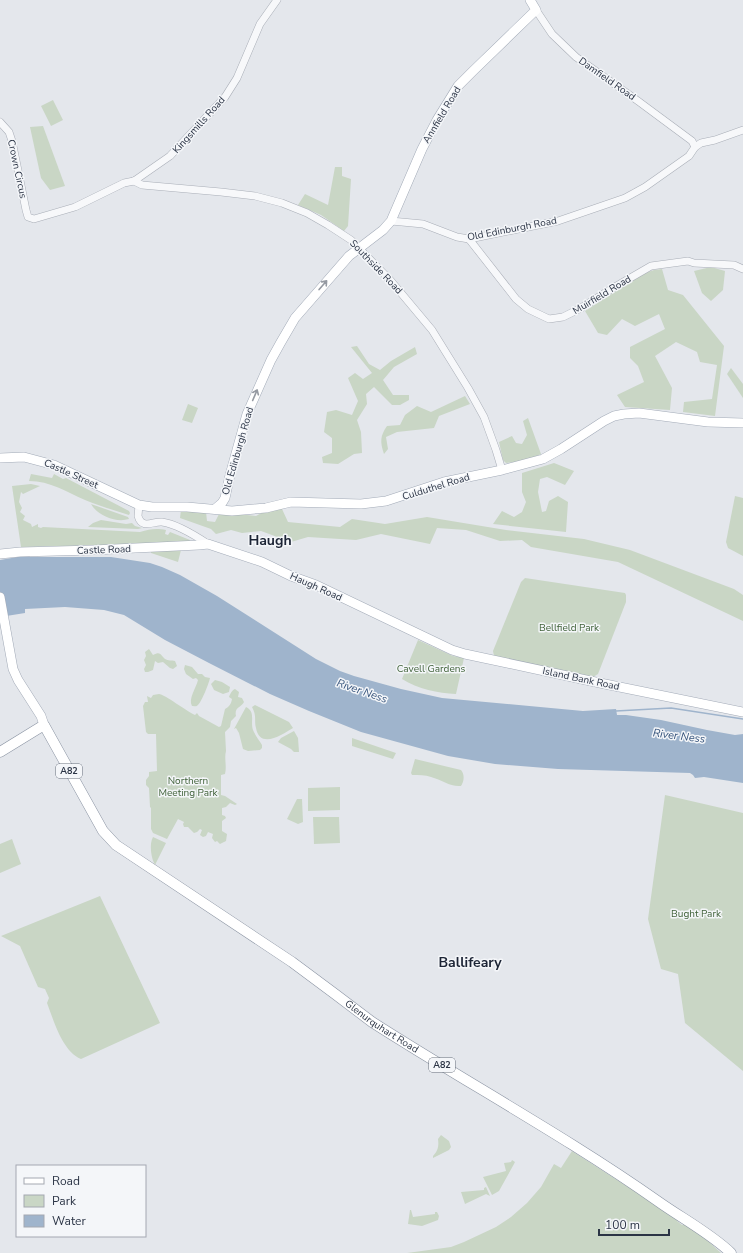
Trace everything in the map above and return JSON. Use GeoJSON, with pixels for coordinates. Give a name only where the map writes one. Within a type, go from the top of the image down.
{"type":"FeatureCollection","features":[{"type":"Feature","properties":{"kind":"highway"},"geometry":{"type":"LineString","coordinates":[[0,752],[44,725]]}},
{"type":"Feature","properties":{"kind":"highway","name":"Glenurquhart Road"},"geometry":{"type":"LineString","coordinates":[[44,725],[103,831],[118,846],[292,962],[372,1022],[622,1176],[676,1214],[711,1236],[731,1253]]}},
{"type":"Feature","properties":{"kind":"main road","name":"Damfield Road"},"geometry":{"type":"LineString","coordinates":[[530,0],[536,10]]}},
{"type":"Feature","properties":{"kind":"main road","name":"Annfield Road"},"geometry":{"type":"LineString","coordinates":[[391,221],[425,143],[458,86],[536,10]]}},
{"type":"Feature","properties":{"kind":"main road","name":"Old Edinburgh Road"},"geometry":{"type":"LineString","coordinates":[[215,510],[225,498],[247,414],[270,360],[296,318],[349,256],[383,230],[391,221]]}},
{"type":"Feature","properties":{"kind":"main road","name":"Culduthel Road"},"geometry":{"type":"LineString","coordinates":[[139,505],[232,511],[249,510],[291,502],[362,504],[386,501],[444,482],[502,470],[543,459],[614,416],[639,413],[708,422],[743,423]]}},
{"type":"Feature","properties":{"kind":"main road","name":"Castle Street"},"geometry":{"type":"LineString","coordinates":[[0,458],[24,457],[54,465],[139,505]]}},
{"type":"Feature","properties":{"kind":"main road","name":"Castle Road"},"geometry":{"type":"LineString","coordinates":[[0,554],[192,546],[208,544]]}},
{"type":"Feature","properties":{"kind":"main road","name":"Haugh Road"},"geometry":{"type":"LineString","coordinates":[[208,544],[262,562],[291,576],[316,585],[422,636]]}},
{"type":"Feature","properties":{"kind":"main road"},"geometry":{"type":"LineString","coordinates":[[0,597],[10,667]]}},
{"type":"Feature","properties":{"kind":"main road"},"geometry":{"type":"LineString","coordinates":[[0,629],[15,685],[37,718],[44,725]]}},
{"type":"Feature","properties":{"kind":"main road","name":"Island Bank Road"},"geometry":{"type":"LineString","coordinates":[[422,636],[465,654],[743,712]]}},
{"type":"Feature","properties":{"kind":"street","name":"Kingsmills Road"},"geometry":{"type":"LineString","coordinates":[[30,218],[68,210],[124,183],[134,181],[174,154],[218,106],[237,78],[255,34],[277,0]]}},
{"type":"Feature","properties":{"kind":"street","name":"Damfield Road"},"geometry":{"type":"LineString","coordinates":[[536,10],[552,34],[576,57],[692,141],[695,147]]}},
{"type":"Feature","properties":{"kind":"street","name":"Crown Circus"},"geometry":{"type":"LineString","coordinates":[[0,122],[9,132],[12,141],[26,210],[28,217],[30,218]]}},
{"type":"Feature","properties":{"kind":"street","name":"Old Edinburgh Road"},"geometry":{"type":"LineString","coordinates":[[391,221],[423,224],[457,237],[469,239],[558,221],[625,198],[645,187],[689,156],[695,147],[701,143],[715,140],[743,130]]}},
{"type":"Feature","properties":{"kind":"street","name":"Southside Road"},"geometry":{"type":"LineString","coordinates":[[134,181],[142,186],[255,196],[282,203],[307,213],[328,225],[359,248],[391,281],[432,330],[484,417],[502,470]]}},
{"type":"Feature","properties":{"kind":"street","name":"Muirfield Road"},"geometry":{"type":"LineString","coordinates":[[469,239],[516,299],[528,309],[549,319],[563,317],[581,308],[651,266],[688,261],[694,263],[734,266],[743,270]]}},
{"type":"Feature","properties":{"kind":"street"},"geometry":{"type":"LineString","coordinates":[[139,505],[138,518],[142,523],[147,525],[159,522],[168,524],[198,537],[208,544]]}},
{"type":"Feature","properties":{"kind":"green space"},"geometry":{"type":"Polygon","coordinates":[[[53,100],[63,120],[51,126],[41,106],[53,100]]]}},
{"type":"Feature","properties":{"kind":"green space"},"geometry":{"type":"Polygon","coordinates":[[[43,126],[65,186],[50,190],[41,178],[30,127],[43,126]]]}},
{"type":"Feature","properties":{"kind":"green space"},"geometry":{"type":"Polygon","coordinates":[[[335,167],[342,167],[342,176],[351,179],[348,226],[344,231],[321,215],[298,205],[305,194],[328,205],[335,167]]]}},
{"type":"Feature","properties":{"kind":"green space"},"geometry":{"type":"Polygon","coordinates":[[[711,267],[725,271],[723,290],[711,301],[702,293],[694,271],[711,267]]]}},
{"type":"Feature","properties":{"kind":"green space"},"geometry":{"type":"Polygon","coordinates":[[[662,269],[668,290],[683,295],[724,346],[715,416],[683,412],[684,402],[712,399],[717,365],[700,362],[697,352],[676,342],[655,356],[672,388],[670,410],[625,407],[617,395],[644,382],[638,366],[630,358],[630,347],[665,329],[659,314],[635,326],[622,319],[607,335],[598,333],[585,311],[645,273],[662,269]]]}},
{"type":"Feature","properties":{"kind":"green space"},"geometry":{"type":"Polygon","coordinates":[[[357,346],[369,364],[380,370],[391,361],[415,347],[417,354],[394,367],[383,380],[393,395],[409,395],[409,400],[400,405],[392,405],[374,387],[366,394],[367,404],[357,420],[361,432],[362,453],[354,454],[338,464],[323,463],[322,457],[332,453],[332,438],[324,432],[327,412],[336,410],[352,415],[358,401],[348,378],[355,373],[363,379],[372,373],[351,347],[357,346]]]}},
{"type":"Feature","properties":{"kind":"green space"},"geometry":{"type":"Polygon","coordinates":[[[731,368],[743,384],[743,398],[727,374],[731,368]]]}},
{"type":"Feature","properties":{"kind":"green space"},"geometry":{"type":"Polygon","coordinates":[[[465,396],[470,404],[439,416],[434,428],[397,432],[386,437],[388,449],[384,454],[381,439],[387,426],[400,425],[405,415],[417,406],[431,412],[465,396]]]}},
{"type":"Feature","properties":{"kind":"green space"},"geometry":{"type":"Polygon","coordinates":[[[188,404],[198,408],[192,423],[182,420],[188,404]]]}},
{"type":"Feature","properties":{"kind":"green space"},"geometry":{"type":"Polygon","coordinates":[[[528,418],[541,454],[525,461],[506,463],[503,460],[499,442],[512,436],[516,443],[522,444],[527,435],[523,421],[528,418]]]}},
{"type":"Feature","properties":{"kind":"green space"},"geometry":{"type":"Polygon","coordinates":[[[554,463],[574,471],[565,485],[547,477],[540,479],[538,492],[542,512],[546,511],[549,501],[558,496],[568,502],[566,532],[493,524],[502,511],[514,517],[522,512],[526,502],[522,492],[522,473],[554,463]]]}},
{"type":"Feature","properties":{"kind":"green space"},"geometry":{"type":"Polygon","coordinates":[[[31,474],[52,478],[54,474],[63,479],[66,478],[129,511],[130,513],[129,515],[96,504],[51,485],[37,481],[29,481],[31,474]]]}},
{"type":"Feature","properties":{"kind":"green space"},"geometry":{"type":"Polygon","coordinates":[[[31,484],[40,486],[23,494],[21,492],[19,502],[22,508],[20,512],[25,516],[23,520],[31,524],[32,527],[38,524],[38,527],[41,528],[140,532],[159,529],[166,530],[165,534],[168,535],[170,532],[190,540],[189,543],[21,547],[12,486],[31,484]]]}},
{"type":"Feature","properties":{"kind":"green space"},"geometry":{"type":"Polygon","coordinates":[[[735,496],[743,498],[743,556],[728,548],[726,542],[735,496]]]}},
{"type":"Feature","properties":{"kind":"green space"},"geometry":{"type":"Polygon","coordinates":[[[91,504],[128,517],[129,519],[119,520],[108,518],[98,512],[91,504]]]}},
{"type":"Feature","properties":{"kind":"green space"},"geometry":{"type":"Polygon","coordinates":[[[282,509],[288,522],[340,527],[352,519],[385,524],[427,517],[506,530],[584,539],[630,550],[734,589],[743,595],[743,621],[618,562],[531,547],[522,540],[500,541],[466,530],[437,528],[430,544],[381,534],[356,540],[308,537],[291,542],[261,531],[242,533],[231,530],[216,534],[211,529],[180,518],[181,510],[206,512],[207,521],[215,522],[220,512],[256,516],[265,511],[282,509]]]}},
{"type":"Feature","properties":{"kind":"green space"},"geometry":{"type":"Polygon","coordinates":[[[101,520],[126,524],[132,523],[135,526],[142,528],[88,527],[101,520]]]}},
{"type":"Feature","properties":{"kind":"green space"},"geometry":{"type":"Polygon","coordinates":[[[181,550],[178,562],[151,553],[151,551],[181,550]]]}},
{"type":"Feature","properties":{"kind":"green space","name":"Bellfield Park"},"geometry":{"type":"Polygon","coordinates":[[[525,578],[625,593],[626,602],[598,674],[590,677],[494,656],[493,651],[521,582],[525,578]]]}},
{"type":"Feature","properties":{"kind":"green space","name":"Cavell Gardens"},"geometry":{"type":"Polygon","coordinates":[[[418,640],[453,656],[464,658],[456,694],[428,690],[402,679],[418,640]]]}},
{"type":"Feature","properties":{"kind":"green space"},"geometry":{"type":"Polygon","coordinates":[[[149,649],[153,655],[159,653],[166,660],[175,661],[177,666],[173,669],[163,662],[158,663],[155,661],[153,670],[145,672],[145,652],[149,649]]]}},
{"type":"Feature","properties":{"kind":"green space"},"geometry":{"type":"Polygon","coordinates":[[[185,665],[192,667],[198,674],[202,674],[205,677],[210,678],[201,700],[196,706],[192,706],[191,700],[198,680],[196,678],[193,679],[186,674],[184,669],[185,665]]]}},
{"type":"Feature","properties":{"kind":"green space"},"geometry":{"type":"Polygon","coordinates":[[[215,680],[230,687],[229,692],[223,694],[214,690],[211,684],[215,680]]]}},
{"type":"Feature","properties":{"kind":"green space","name":"Northern Meeting Park"},"geometry":{"type":"Polygon","coordinates":[[[235,689],[239,692],[238,697],[242,698],[244,702],[237,709],[236,716],[231,721],[230,727],[225,732],[226,771],[225,774],[221,775],[221,795],[237,804],[235,805],[230,803],[226,807],[222,808],[222,815],[226,818],[222,821],[222,831],[227,834],[226,841],[220,844],[217,841],[215,842],[212,838],[213,834],[208,832],[206,836],[203,837],[200,835],[202,830],[200,829],[194,833],[188,827],[184,827],[184,822],[178,819],[167,839],[153,833],[151,829],[149,788],[146,785],[146,780],[149,776],[149,772],[157,771],[156,734],[148,734],[146,732],[143,706],[145,702],[148,702],[147,696],[151,698],[153,695],[162,695],[195,715],[197,713],[199,716],[219,727],[221,726],[225,709],[229,706],[232,699],[229,696],[235,689]]]}},
{"type":"Feature","properties":{"kind":"green space"},"geometry":{"type":"Polygon","coordinates":[[[255,705],[289,722],[293,728],[284,734],[272,738],[262,738],[258,735],[256,728],[252,707],[255,705]]]}},
{"type":"Feature","properties":{"kind":"green space"},"geometry":{"type":"Polygon","coordinates":[[[246,707],[252,714],[252,727],[262,745],[260,750],[248,751],[243,749],[239,733],[236,728],[234,729],[246,707]]]}},
{"type":"Feature","properties":{"kind":"green space"},"geometry":{"type":"Polygon","coordinates":[[[294,731],[298,738],[299,752],[294,752],[278,742],[281,738],[294,731]]]}},
{"type":"Feature","properties":{"kind":"green space"},"geometry":{"type":"Polygon","coordinates":[[[352,738],[396,753],[393,759],[352,746],[352,738]]]}},
{"type":"Feature","properties":{"kind":"green space"},"geometry":{"type":"Polygon","coordinates":[[[415,759],[461,770],[464,778],[461,786],[450,784],[429,776],[412,775],[411,773],[415,759]]]}},
{"type":"Feature","properties":{"kind":"green space"},"geometry":{"type":"Polygon","coordinates":[[[340,787],[340,810],[308,811],[308,788],[340,787]]]}},
{"type":"Feature","properties":{"kind":"green space","name":"Bught Park"},"geometry":{"type":"Polygon","coordinates":[[[665,795],[743,813],[743,1071],[685,1023],[678,974],[661,969],[648,919],[665,795]]]}},
{"type":"Feature","properties":{"kind":"green space"},"geometry":{"type":"Polygon","coordinates":[[[297,799],[302,799],[303,822],[298,824],[287,819],[297,799]]]}},
{"type":"Feature","properties":{"kind":"green space"},"geometry":{"type":"Polygon","coordinates":[[[313,817],[339,817],[340,843],[314,844],[313,817]]]}},
{"type":"Feature","properties":{"kind":"green space"},"geometry":{"type":"Polygon","coordinates":[[[153,837],[166,843],[155,865],[152,859],[151,851],[153,837]]]}},
{"type":"Feature","properties":{"kind":"green space"},"geometry":{"type":"Polygon","coordinates":[[[12,839],[21,864],[0,873],[0,844],[12,839]]]}},
{"type":"Feature","properties":{"kind":"green space"},"geometry":{"type":"Polygon","coordinates":[[[100,896],[160,1023],[81,1059],[74,1055],[64,1043],[47,1003],[49,998],[45,989],[38,987],[20,946],[1,936],[100,896]]]}},
{"type":"Feature","properties":{"kind":"green space"},"geometry":{"type":"Polygon","coordinates":[[[441,1135],[449,1141],[451,1147],[449,1150],[433,1158],[438,1148],[438,1139],[441,1135]]]}},
{"type":"Feature","properties":{"kind":"green space"},"geometry":{"type":"Polygon","coordinates":[[[572,1151],[678,1219],[677,1221],[682,1225],[685,1224],[721,1253],[407,1253],[451,1247],[496,1227],[511,1217],[527,1203],[541,1187],[554,1164],[561,1168],[572,1151]]]}},
{"type":"Feature","properties":{"kind":"green space"},"geometry":{"type":"Polygon","coordinates":[[[512,1160],[515,1162],[499,1191],[492,1195],[483,1177],[506,1171],[504,1163],[511,1162],[512,1160]]]}},
{"type":"Feature","properties":{"kind":"green space"},"geometry":{"type":"Polygon","coordinates":[[[486,1187],[490,1196],[486,1194],[465,1204],[461,1192],[484,1190],[486,1187]]]}},
{"type":"Feature","properties":{"kind":"green space"},"geometry":{"type":"Polygon","coordinates":[[[410,1210],[413,1217],[435,1214],[435,1212],[437,1212],[439,1216],[438,1220],[422,1226],[408,1224],[410,1210]]]}},
{"type":"Feature","properties":{"kind":"water","name":"River Ness"},"geometry":{"type":"Polygon","coordinates":[[[29,555],[30,557],[111,557],[150,563],[162,567],[180,575],[217,596],[316,659],[354,676],[401,689],[442,698],[583,711],[616,709],[617,715],[661,720],[735,735],[743,734],[743,783],[704,777],[695,778],[690,773],[558,769],[495,764],[448,756],[361,732],[309,711],[270,694],[209,663],[165,640],[124,615],[104,610],[65,607],[25,609],[25,613],[0,617],[0,560],[29,555]]]}},
{"type":"Feature","properties":{"kind":"waterway"},"geometry":{"type":"LineString","coordinates":[[616,711],[671,708],[743,719]]}},
{"type":"Feature","properties":{"kind":"district","name":"Haugh"},"geometry":{"type":"Point","coordinates":[270,540]}},
{"type":"Feature","properties":{"kind":"district","name":"Ballifeary"},"geometry":{"type":"Point","coordinates":[470,962]}}]}
